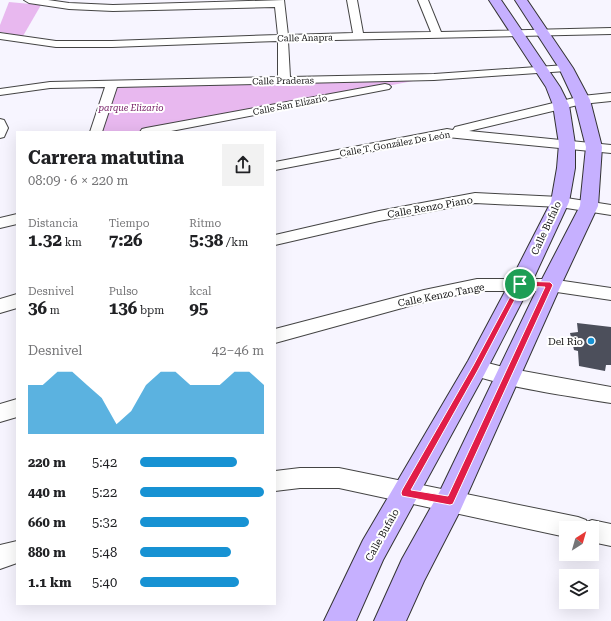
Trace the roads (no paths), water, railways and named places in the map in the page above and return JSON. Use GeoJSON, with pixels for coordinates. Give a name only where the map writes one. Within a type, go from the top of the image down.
{"type":"FeatureCollection","features":[{"type":"Feature","properties":{"kind":"main road","name":"Calle Bufalo"},"geometry":{"type":"LineString","coordinates":[[340,621],[373,550],[476,368],[520,284],[560,202],[566,168],[567,144],[561,105],[553,87],[495,0]]}},
{"type":"Feature","properties":{"kind":"main road"},"geometry":{"type":"LineString","coordinates":[[390,621],[413,570],[450,501],[507,376],[589,206],[602,148],[582,100],[566,68],[521,0]]}},
{"type":"Feature","properties":{"kind":"street"},"geometry":{"type":"LineString","coordinates":[[29,0],[71,3],[137,4],[279,2],[283,38],[284,81]]}},
{"type":"Feature","properties":{"kind":"street"},"geometry":{"type":"LineString","coordinates":[[352,0],[359,37]]}},
{"type":"Feature","properties":{"kind":"street"},"geometry":{"type":"LineString","coordinates":[[423,0],[437,35]]}},
{"type":"Feature","properties":{"kind":"street","name":"Calle Anapra"},"geometry":{"type":"LineString","coordinates":[[0,36],[56,44],[96,44],[283,38],[611,31]]}},
{"type":"Feature","properties":{"kind":"street","name":"Calle Praderas"},"geometry":{"type":"LineString","coordinates":[[0,92],[50,86],[112,84],[434,78],[566,68]]}},
{"type":"Feature","properties":{"kind":"street","name":"Calle San Elizario"},"geometry":{"type":"LineString","coordinates":[[151,131],[434,78]]}},
{"type":"Feature","properties":{"kind":"street"},"geometry":{"type":"LineString","coordinates":[[96,131],[112,84]]}},
{"type":"Feature","properties":{"kind":"street"},"geometry":{"type":"LineString","coordinates":[[447,133],[582,100],[611,97]]}},
{"type":"Feature","properties":{"kind":"street"},"geometry":{"type":"LineString","coordinates":[[0,123],[2,128],[0,134]]}},
{"type":"Feature","properties":{"kind":"street","name":"Calle T. González De León"},"geometry":{"type":"LineString","coordinates":[[276,166],[447,133],[602,148]]}},
{"type":"Feature","properties":{"kind":"street","name":"Calle Renzo Piano"},"geometry":{"type":"LineString","coordinates":[[276,240],[379,216],[475,198],[560,202],[611,210]]}},
{"type":"Feature","properties":{"kind":"street"},"geometry":{"type":"LineString","coordinates":[[0,223],[16,219]]}},
{"type":"Feature","properties":{"kind":"street","name":"Calle Kenzo Tange"},"geometry":{"type":"LineString","coordinates":[[276,336],[424,296],[476,285],[550,285],[611,294]]}},
{"type":"Feature","properties":{"kind":"street"},"geometry":{"type":"LineString","coordinates":[[0,306],[16,301]]}},
{"type":"Feature","properties":{"kind":"street"},"geometry":{"type":"LineString","coordinates":[[476,368],[507,376],[611,395]]}},
{"type":"Feature","properties":{"kind":"street"},"geometry":{"type":"LineString","coordinates":[[0,413],[16,408]]}},
{"type":"Feature","properties":{"kind":"street"},"geometry":{"type":"LineString","coordinates":[[276,481],[300,478],[339,478],[559,524]]}},
{"type":"Feature","properties":{"kind":"street"},"geometry":{"type":"LineString","coordinates":[[599,532],[611,535]]}},
{"type":"Feature","properties":{"kind":"street"},"geometry":{"type":"LineString","coordinates":[[0,557],[16,552]]}},
{"type":"Feature","properties":{"kind":"place","name":"Del Rio"},"geometry":{"type":"Point","coordinates":[591,341]}},
{"type":"Feature","properties":{"kind":"park label","name":"parque Elizario"},"geometry":{"type":"Point","coordinates":[131,108]}}]}
